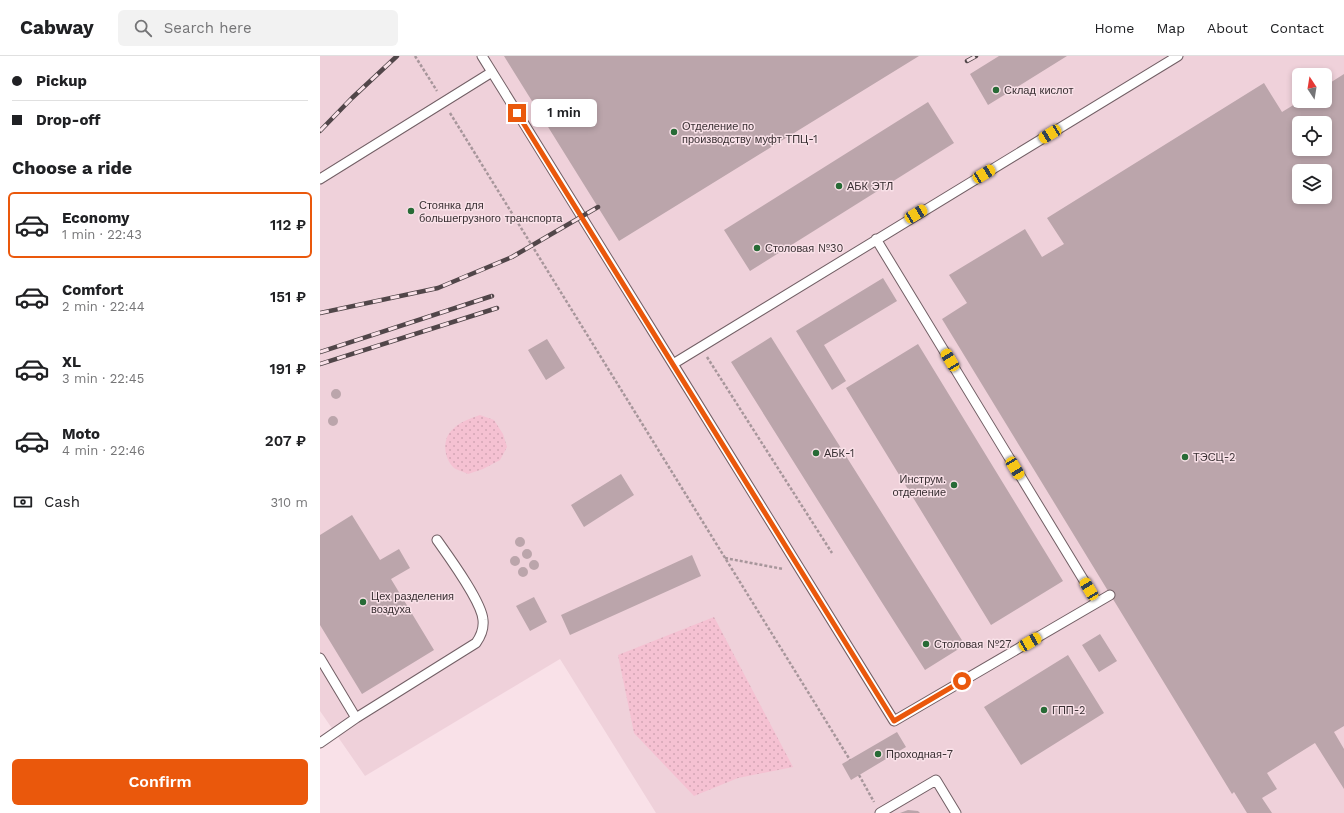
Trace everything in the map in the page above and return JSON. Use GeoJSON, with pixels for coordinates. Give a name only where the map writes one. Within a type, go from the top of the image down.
{"type":"FeatureCollection","features":[{"type":"Feature","properties":{"kind":"lane"},"geometry":{"type":"LineString","coordinates":[[482,56],[894,721],[1110,594]]}},
{"type":"Feature","properties":{"kind":"lane"},"geometry":{"type":"LineString","coordinates":[[673,364],[700,346],[1178,56]]}},
{"type":"Feature","properties":{"kind":"lane"},"geometry":{"type":"LineString","coordinates":[[320,179],[492,72]]}},
{"type":"Feature","properties":{"kind":"lane"},"geometry":{"type":"LineString","coordinates":[[876,239],[1097,602]]}},
{"type":"Feature","properties":{"kind":"lane"},"geometry":{"type":"LineString","coordinates":[[320,743],[356,718],[476,643],[483,632],[484,619],[476,601],[438,540]]}},
{"type":"Feature","properties":{"kind":"lane"},"geometry":{"type":"LineString","coordinates":[[320,658],[356,718]]}},
{"type":"Feature","properties":{"kind":"lane"},"geometry":{"type":"LineString","coordinates":[[878,810],[936,780],[956,813]]}},
{"type":"Feature","properties":{"kind":"path"},"geometry":{"type":"LineString","coordinates":[[415,56],[440,96]]}},
{"type":"Feature","properties":{"kind":"path"},"geometry":{"type":"LineString","coordinates":[[448,109],[850,760]]}},
{"type":"Feature","properties":{"kind":"path"},"geometry":{"type":"LineString","coordinates":[[700,346],[832,553]]}},
{"type":"Feature","properties":{"kind":"path"},"geometry":{"type":"LineString","coordinates":[[725,558],[802,572]]}},
{"type":"Feature","properties":{"kind":"path"},"geometry":{"type":"LineString","coordinates":[[858,775],[878,810]]}},
{"type":"Feature","properties":{"kind":"shaded area"},"geometry":{"type":"Polygon","coordinates":[[[320,56],[1344,56],[1344,813],[656,813],[560,659],[365,776],[320,711],[320,56]]]}},
{"type":"Feature","properties":{"kind":"shaded area"},"geometry":{"type":"Polygon","coordinates":[[[480,415],[494,420],[503,434],[507,447],[500,460],[483,469],[468,474],[455,469],[450,464],[445,448],[447,437],[449,433],[459,424],[480,415]]]}},
{"type":"Feature","properties":{"kind":"shaded area"},"geometry":{"type":"Polygon","coordinates":[[[714,617],[793,767],[738,778],[694,796],[634,733],[618,655],[714,617]]]}},
{"type":"Feature","properties":{"kind":"building","name":"Отделение по производству муфт ТПЦ-1"},"geometry":{"type":"Polygon","coordinates":[[[504,56],[919,56],[619,241],[504,56]]]}},
{"type":"Feature","properties":{"kind":"building","name":"Склад кислот"},"geometry":{"type":"Polygon","coordinates":[[[999,56],[1067,56],[988,105],[970,74],[999,56]]]}},
{"type":"Feature","properties":{"kind":"building","name":"ТЭСЦ-2"},"geometry":{"type":"Polygon","coordinates":[[[1344,74],[1344,726],[1334,732],[1344,749],[1344,789],[1315,743],[1267,773],[1277,789],[1262,798],[1272,813],[1247,813],[1234,792],[1232,794],[942,319],[967,303],[949,275],[1025,229],[1042,257],[1064,244],[1047,218],[1264,83],[1282,112],[1292,106],[1292,108],[1332,108],[1332,82],[1344,74]]]}},
{"type":"Feature","properties":{"kind":"building","name":"АБК ЭТЛ"},"geometry":{"type":"Polygon","coordinates":[[[928,102],[954,143],[750,271],[724,230],[928,102]]]}},
{"type":"Feature","properties":{"kind":"building"},"geometry":{"type":"Polygon","coordinates":[[[883,278],[897,301],[824,345],[846,381],[832,390],[796,331],[883,278]]]}},
{"type":"Feature","properties":{"kind":"building","name":"АБК-1"},"geometry":{"type":"Polygon","coordinates":[[[771,337],[965,645],[925,670],[731,362],[771,337]]]}},
{"type":"Feature","properties":{"kind":"building"},"geometry":{"type":"Polygon","coordinates":[[[547,339],[565,368],[546,380],[528,350],[547,339]]]}},
{"type":"Feature","properties":{"kind":"building","name":"Инструм. отделение"},"geometry":{"type":"Polygon","coordinates":[[[918,344],[1063,581],[991,625],[846,388],[918,344]]]}},
{"type":"Feature","properties":{"kind":"building"},"geometry":{"type":"Polygon","coordinates":[[[336,389],[341,394],[336,399],[331,394],[336,389]]]}},
{"type":"Feature","properties":{"kind":"building"},"geometry":{"type":"Polygon","coordinates":[[[333,416],[338,421],[333,426],[328,421],[333,416]]]}},
{"type":"Feature","properties":{"kind":"building"},"geometry":{"type":"Polygon","coordinates":[[[621,474],[634,495],[584,527],[571,505],[621,474]]]}},
{"type":"Feature","properties":{"kind":"building","name":"Цех разделения воздуха"},"geometry":{"type":"Polygon","coordinates":[[[352,515],[380,560],[399,549],[410,568],[391,579],[434,650],[362,694],[320,625],[320,535],[352,515]]]}},
{"type":"Feature","properties":{"kind":"building"},"geometry":{"type":"Polygon","coordinates":[[[520,537],[525,542],[520,547],[515,542],[520,537]]]}},
{"type":"Feature","properties":{"kind":"building"},"geometry":{"type":"Polygon","coordinates":[[[527,549],[532,554],[527,559],[522,554],[527,549]]]}},
{"type":"Feature","properties":{"kind":"building"},"geometry":{"type":"Polygon","coordinates":[[[692,555],[701,576],[570,635],[561,615],[692,555]]]}},
{"type":"Feature","properties":{"kind":"building"},"geometry":{"type":"Polygon","coordinates":[[[515,556],[520,561],[515,566],[510,561],[515,556]]]}},
{"type":"Feature","properties":{"kind":"building"},"geometry":{"type":"Polygon","coordinates":[[[534,560],[539,565],[534,570],[529,565],[534,560]]]}},
{"type":"Feature","properties":{"kind":"building"},"geometry":{"type":"Polygon","coordinates":[[[523,567],[528,572],[523,577],[518,572],[523,567]]]}},
{"type":"Feature","properties":{"kind":"building"},"geometry":{"type":"Polygon","coordinates":[[[534,597],[547,622],[530,631],[516,606],[534,597]]]}},
{"type":"Feature","properties":{"kind":"building"},"geometry":{"type":"Polygon","coordinates":[[[1100,634],[1117,661],[1099,672],[1082,645],[1100,634]]]}},
{"type":"Feature","properties":{"kind":"building","name":"ГПП-2"},"geometry":{"type":"Polygon","coordinates":[[[1068,655],[1104,713],[1021,765],[984,707],[1068,655]]]}},
{"type":"Feature","properties":{"kind":"building","name":"Проходная-7"},"geometry":{"type":"Polygon","coordinates":[[[897,732],[906,747],[851,780],[842,764],[897,732]]]}},
{"type":"Feature","properties":{"kind":"building"},"geometry":{"type":"Polygon","coordinates":[[[908,810],[918,811],[920,813],[900,813],[908,810]]]}},
{"type":"Feature","properties":{"kind":"railway"},"geometry":{"type":"LineString","coordinates":[[320,131],[352,98],[397,56]]}},
{"type":"Feature","properties":{"kind":"railway"},"geometry":{"type":"LineString","coordinates":[[967,61],[976,56]]}},
{"type":"Feature","properties":{"kind":"railway"},"geometry":{"type":"LineString","coordinates":[[320,313],[438,288],[512,257],[598,207]]}},
{"type":"Feature","properties":{"kind":"railway"},"geometry":{"type":"LineString","coordinates":[[320,352],[492,296]]}},
{"type":"Feature","properties":{"kind":"railway"},"geometry":{"type":"LineString","coordinates":[[320,364],[497,308]]}},
{"type":"Feature","properties":{"kind":"place","name":"Склад кислот"},"geometry":{"type":"Point","coordinates":[996,90]}},
{"type":"Feature","properties":{"kind":"place","name":"Отделение по производству муфт ТПЦ-1"},"geometry":{"type":"Point","coordinates":[674,132]}},
{"type":"Feature","properties":{"kind":"place","name":"АБК ЭТЛ"},"geometry":{"type":"Point","coordinates":[839,186]}},
{"type":"Feature","properties":{"kind":"place","name":"Стоянка для большегрузного транспорта"},"geometry":{"type":"Point","coordinates":[411,211]}},
{"type":"Feature","properties":{"kind":"place","name":"Столовая №30"},"geometry":{"type":"Point","coordinates":[757,248]}},
{"type":"Feature","properties":{"kind":"place","name":"АБК-1"},"geometry":{"type":"Point","coordinates":[816,453]}},
{"type":"Feature","properties":{"kind":"place","name":"ТЭСЦ-2"},"geometry":{"type":"Point","coordinates":[1185,457]}},
{"type":"Feature","properties":{"kind":"place","name":"Инструм. отделение"},"geometry":{"type":"Point","coordinates":[954,485]}},
{"type":"Feature","properties":{"kind":"place","name":"Цех разделения воздуха"},"geometry":{"type":"Point","coordinates":[363,602]}},
{"type":"Feature","properties":{"kind":"place","name":"Столовая №27"},"geometry":{"type":"Point","coordinates":[926,644]}},
{"type":"Feature","properties":{"kind":"place","name":"ГПП-2"},"geometry":{"type":"Point","coordinates":[1044,710]}},
{"type":"Feature","properties":{"kind":"place","name":"Проходная-7"},"geometry":{"type":"Point","coordinates":[878,754]}},
{"type":"Feature","properties":{"kind":"route"},"geometry":{"type":"LineString","coordinates":[[517,113],[894,721],[962,681]]}}]}
